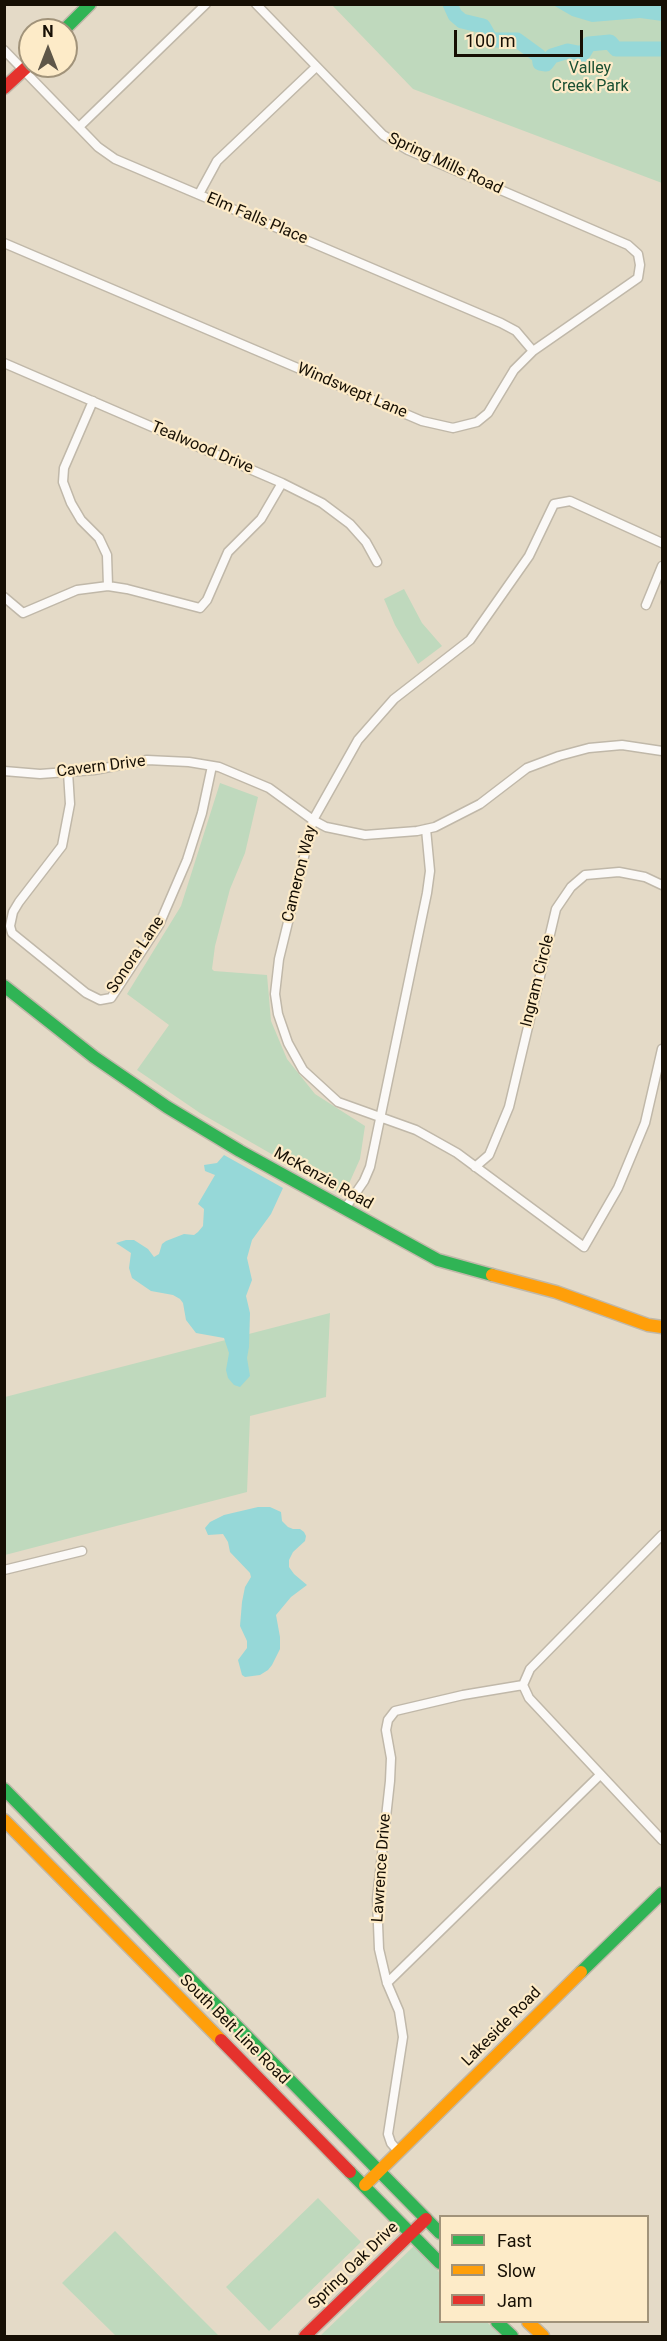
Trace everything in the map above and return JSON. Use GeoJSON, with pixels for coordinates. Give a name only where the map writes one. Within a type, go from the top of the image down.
{"type":"FeatureCollection","features":[{"type":"Feature","properties":{"kind":"main road"},"geometry":{"type":"LineString","coordinates":[[76,18],[90,4]]}},
{"type":"Feature","properties":{"kind":"main road"},"geometry":{"type":"LineString","coordinates":[[4,88],[18,75]]}},
{"type":"Feature","properties":{"kind":"main road","name":"McKenzie Road"},"geometry":{"type":"LineString","coordinates":[[4,986],[94,1057],[167,1107],[344,1210],[438,1260],[556,1292],[648,1325],[663,1327]]}},
{"type":"Feature","properties":{"kind":"main road","name":"South Belt Line Road"},"geometry":{"type":"LineString","coordinates":[[4,1789],[439,2231]]}},
{"type":"Feature","properties":{"kind":"main road","name":"South Belt Line Road"},"geometry":{"type":"LineString","coordinates":[[4,1820],[439,2262]]}},
{"type":"Feature","properties":{"kind":"main road","name":"Lakeside Road"},"geometry":{"type":"LineString","coordinates":[[365,2185],[663,1893]]}},
{"type":"Feature","properties":{"kind":"main road"},"geometry":{"type":"LineString","coordinates":[[145,1963],[153,1942]]}},
{"type":"Feature","properties":{"kind":"main road"},"geometry":{"type":"LineString","coordinates":[[170,1989],[204,1993]]}},
{"type":"Feature","properties":{"kind":"main road"},"geometry":{"type":"LineString","coordinates":[[206,2025],[212,2016],[214,2004]]}},
{"type":"Feature","properties":{"kind":"main road","name":"Spring Oak Drive"},"geometry":{"type":"LineString","coordinates":[[305,2337],[426,2219]]}},
{"type":"Feature","properties":{"kind":"main road"},"geometry":{"type":"LineString","coordinates":[[498,2323],[512,2337]]}},
{"type":"Feature","properties":{"kind":"main road"},"geometry":{"type":"LineString","coordinates":[[529,2323],[543,2337]]}},
{"type":"Feature","properties":{"kind":"street"},"geometry":{"type":"LineString","coordinates":[[79,128],[206,4]]}},
{"type":"Feature","properties":{"kind":"street","name":"Spring Mills Road"},"geometry":{"type":"LineString","coordinates":[[256,4],[382,135],[408,150],[628,245],[638,254]]}},
{"type":"Feature","properties":{"kind":"street","name":"Elm Falls Place"},"geometry":{"type":"LineString","coordinates":[[4,50],[18,60]]}},
{"type":"Feature","properties":{"kind":"street"},"geometry":{"type":"LineString","coordinates":[[199,194],[217,161],[316,67]]}},
{"type":"Feature","properties":{"kind":"street","name":"Elm Falls Place"},"geometry":{"type":"LineString","coordinates":[[36,78],[79,128],[98,147],[115,159],[501,322],[516,331],[533,351]]}},
{"type":"Feature","properties":{"kind":"street","name":"Windswept Lane"},"geometry":{"type":"LineString","coordinates":[[4,243],[422,421],[453,429],[477,422],[488,413],[514,370],[533,351],[638,278],[640,266],[638,254]]}},
{"type":"Feature","properties":{"kind":"street","name":"Tealwood Drive"},"geometry":{"type":"LineString","coordinates":[[4,363],[322,502],[350,524],[366,542],[377,562]]}},
{"type":"Feature","properties":{"kind":"street"},"geometry":{"type":"LineString","coordinates":[[93,401],[64,468],[63,482],[81,520],[99,538],[106,555],[108,586]]}},
{"type":"Feature","properties":{"kind":"street"},"geometry":{"type":"LineString","coordinates":[[4,597],[23,613],[77,590],[108,586],[200,608],[207,600],[228,552],[261,519],[282,483]]}},
{"type":"Feature","properties":{"kind":"street","name":"Cameron Way"},"geometry":{"type":"LineString","coordinates":[[663,543],[570,501],[554,504],[529,556],[470,640],[393,699],[358,740],[313,820],[279,959],[274,994],[288,1043],[303,1070],[338,1102],[416,1130],[457,1154],[584,1247],[618,1188],[645,1123],[663,1049]]}},
{"type":"Feature","properties":{"kind":"street"},"geometry":{"type":"LineString","coordinates":[[646,605],[663,566]]}},
{"type":"Feature","properties":{"kind":"street","name":"Cavern Drive"},"geometry":{"type":"LineString","coordinates":[[4,771],[40,774],[68,772],[147,760],[189,762],[212,766],[269,788],[326,827],[365,835],[426,830],[435,827],[480,804],[527,768],[589,747],[622,745],[663,751]]}},
{"type":"Feature","properties":{"kind":"street","name":"Sonora Lane"},"geometry":{"type":"LineString","coordinates":[[68,772],[70,804],[62,846],[19,902],[13,912],[10,926],[12,933],[86,993],[100,1000],[111,998],[159,925],[187,860],[202,813],[212,766]]}},
{"type":"Feature","properties":{"kind":"street"},"geometry":{"type":"LineString","coordinates":[[344,1210],[364,1182],[370,1167],[427,893],[430,871],[426,830]]}},
{"type":"Feature","properties":{"kind":"street","name":"Ingram Circle"},"geometry":{"type":"LineString","coordinates":[[476,1167],[489,1155],[509,1107],[556,909],[571,887],[585,875],[619,872],[645,877],[663,885]]}},
{"type":"Feature","properties":{"kind":"street"},"geometry":{"type":"LineString","coordinates":[[663,1535],[530,1669],[523,1685],[529,1698],[663,1840]]}},
{"type":"Feature","properties":{"kind":"street"},"geometry":{"type":"LineString","coordinates":[[4,1570],[82,1551]]}},
{"type":"Feature","properties":{"kind":"street","name":"Lawrence Drive"},"geometry":{"type":"LineString","coordinates":[[399,2152],[391,2143],[388,2134],[403,2037],[399,2011],[387,1983],[379,1948],[377,1899],[390,1781],[391,1758],[386,1730],[388,1720],[395,1711],[463,1695],[523,1685]]}},
{"type":"Feature","properties":{"kind":"street"},"geometry":{"type":"LineString","coordinates":[[387,1983],[600,1774]]}},
{"type":"Feature","properties":{"kind":"green space","name":"Valley Creek Park"},"geometry":{"type":"Polygon","coordinates":[[[332,5],[662,5],[662,183],[413,89],[332,5]]]}},
{"type":"Feature","properties":{"kind":"green space"},"geometry":{"type":"Polygon","coordinates":[[[404,589],[422,623],[442,646],[418,664],[395,625],[384,599],[404,589]]]}},
{"type":"Feature","properties":{"kind":"green space"},"geometry":{"type":"Polygon","coordinates":[[[220,783],[258,797],[245,853],[230,889],[215,946],[212,969],[267,975],[271,1021],[287,1059],[315,1094],[365,1126],[360,1159],[347,1188],[336,1191],[200,1113],[137,1070],[169,1025],[127,994],[181,906],[220,783]]]}},
{"type":"Feature","properties":{"kind":"green space"},"geometry":{"type":"Polygon","coordinates":[[[330,1313],[326,1397],[250,1416],[247,1492],[5,1555],[5,1397],[330,1313]]]}},
{"type":"Feature","properties":{"kind":"green space"},"geometry":{"type":"Polygon","coordinates":[[[318,2198],[361,2242],[269,2331],[226,2287],[318,2198]]]}},
{"type":"Feature","properties":{"kind":"green space"},"geometry":{"type":"Polygon","coordinates":[[[115,2231],[219,2336],[116,2336],[62,2283],[115,2231]]]}},
{"type":"Feature","properties":{"kind":"green space"},"geometry":{"type":"Polygon","coordinates":[[[414,2246],[439,2272],[439,2323],[488,2323],[501,2336],[320,2336],[414,2246]]]}},
{"type":"Feature","properties":{"kind":"water"},"geometry":{"type":"Polygon","coordinates":[[[553,5],[662,5],[662,21],[640,18],[592,22],[572,16],[553,5]]]}},
{"type":"Feature","properties":{"kind":"water"},"geometry":{"type":"Polygon","coordinates":[[[224,1155],[283,1188],[271,1214],[252,1240],[247,1258],[252,1280],[246,1296],[250,1313],[247,1358],[250,1376],[240,1387],[234,1385],[228,1378],[226,1370],[229,1353],[224,1338],[196,1333],[186,1320],[180,1299],[173,1295],[151,1291],[132,1278],[129,1268],[131,1253],[116,1243],[134,1240],[148,1249],[154,1257],[159,1254],[162,1244],[166,1241],[184,1234],[194,1235],[198,1232],[203,1226],[204,1209],[198,1204],[215,1175],[205,1171],[204,1165],[217,1163],[224,1155]]]}},
{"type":"Feature","properties":{"kind":"water"},"geometry":{"type":"Polygon","coordinates":[[[258,1507],[270,1507],[281,1512],[282,1521],[288,1527],[304,1532],[305,1541],[293,1552],[289,1560],[289,1567],[307,1585],[291,1597],[276,1615],[280,1649],[272,1665],[260,1675],[245,1677],[242,1675],[238,1660],[247,1648],[247,1641],[240,1626],[242,1602],[245,1587],[251,1577],[250,1573],[230,1552],[223,1534],[208,1535],[205,1528],[210,1522],[224,1515],[258,1507]]]}},
{"type":"Feature","properties":{"kind":"waterway"},"geometry":{"type":"LineString","coordinates":[[450,4],[455,15],[462,21],[483,26],[491,40],[517,40],[539,56],[540,63],[546,64],[552,56],[568,51],[583,54],[589,44],[610,42],[616,49],[662,49]]}},
{"type":"Feature","properties":{"kind":"traffic: fast"},"geometry":{"type":"LineString","coordinates":[[76,18],[90,4]]}},
{"type":"Feature","properties":{"kind":"traffic: fast"},"geometry":{"type":"LineString","coordinates":[[4,986],[94,1057],[167,1107],[240,1151],[438,1260],[492,1275]]}},
{"type":"Feature","properties":{"kind":"traffic: fast"},"geometry":{"type":"LineString","coordinates":[[4,1789],[439,2232]]}},
{"type":"Feature","properties":{"kind":"traffic: fast"},"geometry":{"type":"LineString","coordinates":[[581,1972],[662,1893]]}},
{"type":"Feature","properties":{"kind":"traffic: fast"},"geometry":{"type":"LineString","coordinates":[[350,2172],[439,2262]]}},
{"type":"Feature","properties":{"kind":"traffic: fast"},"geometry":{"type":"LineString","coordinates":[[498,2323],[512,2336]]}},
{"type":"Feature","properties":{"kind":"traffic: slow"},"geometry":{"type":"LineString","coordinates":[[492,1275],[556,1292],[648,1325],[662,1327]]}},
{"type":"Feature","properties":{"kind":"traffic: slow"},"geometry":{"type":"LineString","coordinates":[[4,1820],[221,2040]]}},
{"type":"Feature","properties":{"kind":"traffic: slow"},"geometry":{"type":"LineString","coordinates":[[365,2185],[581,1972]]}},
{"type":"Feature","properties":{"kind":"traffic: slow"},"geometry":{"type":"LineString","coordinates":[[529,2323],[543,2336]]}},
{"type":"Feature","properties":{"kind":"traffic: jam"},"geometry":{"type":"LineString","coordinates":[[4,88],[18,75]]}},
{"type":"Feature","properties":{"kind":"traffic: jam"},"geometry":{"type":"LineString","coordinates":[[221,2040],[350,2172]]}},
{"type":"Feature","properties":{"kind":"traffic: jam"},"geometry":{"type":"LineString","coordinates":[[305,2336],[426,2219]]}}]}
